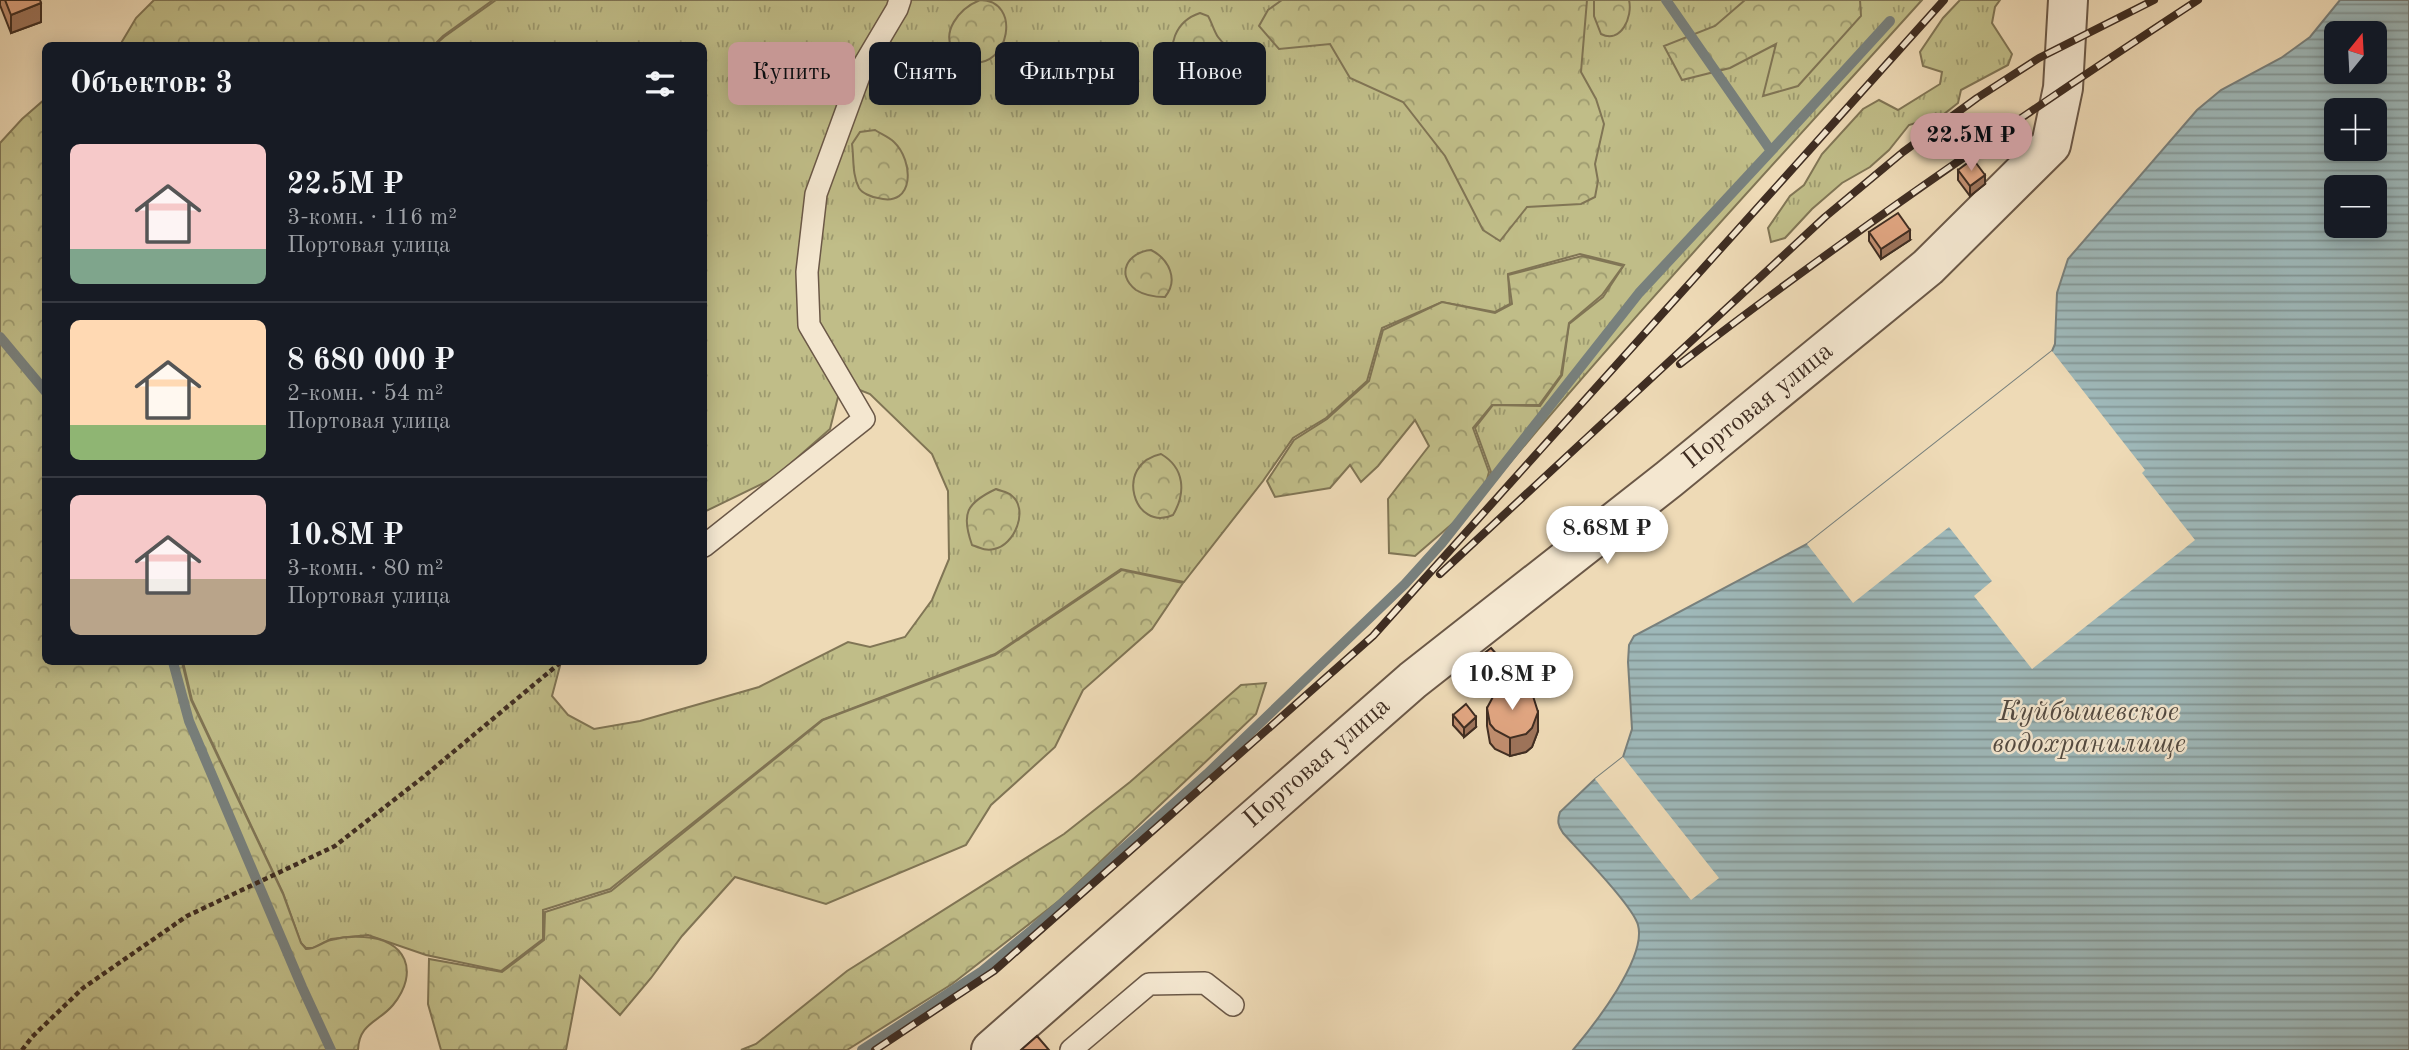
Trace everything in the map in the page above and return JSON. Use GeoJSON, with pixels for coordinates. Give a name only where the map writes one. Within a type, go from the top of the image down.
{"type":"FeatureCollection","features":[{"type":"Feature","properties":{"kind":"street","name":"Портовая улица"},"geometry":{"type":"LineString","coordinates":[[991,1050],[1413,680],[1669,479],[1928,267],[2051,145],[2063,88],[2068,0]]}},
{"type":"Feature","properties":{"kind":"lane"},"geometry":{"type":"LineString","coordinates":[[707,544],[864,419],[809,325],[807,272],[816,194],[862,68],[900,0]]}},
{"type":"Feature","properties":{"kind":"lane"},"geometry":{"type":"LineString","coordinates":[[1071,1050],[1149,984],[1205,983],[1233,1005]]}},
{"type":"Feature","properties":{"kind":"path"},"geometry":{"type":"LineString","coordinates":[[22,1050],[83,988],[187,915],[335,845],[422,778],[557,665]]}},
{"type":"Feature","properties":{"kind":"green space"},"geometry":{"type":"Polygon","coordinates":[[[154,0],[493,0],[437,42],[122,42],[136,18],[154,0]]]}},
{"type":"Feature","properties":{"kind":"green space"},"geometry":{"type":"Polygon","coordinates":[[[496,0],[1922,0],[1645,307],[1483,495],[1491,472],[1475,428],[1493,405],[1540,406],[1562,375],[1569,324],[1603,297],[1624,265],[1580,254],[1508,274],[1510,304],[1495,312],[1442,302],[1382,328],[1367,381],[1326,418],[1293,438],[1184,582],[1121,569],[995,654],[822,720],[610,889],[543,910],[543,939],[501,971],[426,955],[368,935],[331,939],[313,948],[306,948],[301,943],[283,893],[192,700],[184,665],[560,665],[552,696],[568,715],[594,729],[640,721],[759,687],[848,642],[870,647],[905,637],[932,600],[949,559],[948,491],[932,454],[870,394],[860,390],[838,397],[830,429],[774,478],[707,511],[707,42],[438,42],[496,0]]]}},
{"type":"Feature","properties":{"kind":"green space"},"geometry":{"type":"Polygon","coordinates":[[[980,0],[993,3],[1002,11],[1006,22],[1003,42],[995,42],[995,55],[983,62],[981,42],[950,42],[949,38],[954,22],[972,4],[980,0]]]}},
{"type":"Feature","properties":{"kind":"green space"},"geometry":{"type":"Polygon","coordinates":[[[1282,0],[1587,0],[1581,72],[1596,99],[1604,124],[1595,164],[1598,181],[1595,197],[1581,204],[1527,207],[1500,241],[1483,230],[1445,156],[1403,102],[1350,78],[1330,44],[1279,49],[1259,26],[1268,10],[1282,0]]]}},
{"type":"Feature","properties":{"kind":"green space"},"geometry":{"type":"Polygon","coordinates":[[[1594,0],[1629,0],[1629,14],[1620,32],[1608,36],[1601,34],[1594,16],[1594,0]]]}},
{"type":"Feature","properties":{"kind":"green space"},"geometry":{"type":"Polygon","coordinates":[[[1745,0],[1860,0],[1861,16],[1798,86],[1763,96],[1776,44],[1730,68],[1682,80],[1664,46],[1715,26],[1745,0]]]}},
{"type":"Feature","properties":{"kind":"green space"},"geometry":{"type":"Polygon","coordinates":[[[1960,0],[2000,0],[1995,7],[1992,23],[2012,54],[2008,65],[1961,90],[1958,103],[1944,114],[1909,125],[1889,150],[1870,167],[1842,183],[1812,209],[1785,238],[1771,242],[1768,228],[1790,196],[1804,185],[1822,154],[1863,109],[1879,100],[1898,110],[1940,84],[1942,72],[1923,66],[1920,52],[1943,18],[1960,0]]]}},
{"type":"Feature","properties":{"kind":"green space"},"geometry":{"type":"Polygon","coordinates":[[[1200,13],[1208,16],[1222,42],[1174,42],[1184,22],[1200,13]]]}},
{"type":"Feature","properties":{"kind":"green space"},"geometry":{"type":"Polygon","coordinates":[[[42,102],[42,665],[183,665],[191,700],[283,894],[301,943],[306,949],[343,937],[378,939],[390,944],[404,959],[407,970],[401,993],[388,1011],[366,1028],[359,1041],[358,1050],[0,1050],[0,143],[42,102]]]}},
{"type":"Feature","properties":{"kind":"green space"},"geometry":{"type":"Polygon","coordinates":[[[875,130],[894,142],[905,160],[905,190],[890,199],[864,193],[855,178],[852,144],[860,132],[875,130]]]}},
{"type":"Feature","properties":{"kind":"green space"},"geometry":{"type":"Polygon","coordinates":[[[1151,250],[1163,259],[1170,270],[1171,284],[1165,297],[1139,292],[1126,277],[1125,271],[1131,259],[1151,250]]]}},
{"type":"Feature","properties":{"kind":"green space"},"geometry":{"type":"Polygon","coordinates":[[[1582,256],[1623,266],[1602,295],[1569,323],[1561,375],[1539,405],[1492,405],[1473,428],[1489,472],[1482,498],[1415,556],[1389,553],[1388,499],[1429,446],[1415,420],[1378,466],[1361,482],[1350,465],[1330,488],[1275,497],[1267,481],[1294,440],[1327,419],[1369,381],[1383,330],[1442,302],[1495,313],[1512,304],[1508,275],[1582,256]]]}},
{"type":"Feature","properties":{"kind":"green space"},"geometry":{"type":"Polygon","coordinates":[[[1161,454],[1175,466],[1181,490],[1173,515],[1159,518],[1148,514],[1139,506],[1134,495],[1133,482],[1137,470],[1146,460],[1161,454]]]}},
{"type":"Feature","properties":{"kind":"green space"},"geometry":{"type":"Polygon","coordinates":[[[996,489],[1010,494],[1017,501],[1017,526],[1008,541],[994,549],[972,545],[967,525],[969,511],[978,499],[996,489]]]}},
{"type":"Feature","properties":{"kind":"green space"},"geometry":{"type":"Polygon","coordinates":[[[1122,570],[1183,583],[1152,629],[1083,690],[1055,747],[991,805],[966,845],[826,904],[735,877],[682,936],[620,1015],[580,976],[566,1050],[441,1050],[428,1004],[429,959],[502,972],[544,940],[545,912],[611,891],[823,720],[995,655],[1122,570]]]}},
{"type":"Feature","properties":{"kind":"green space"},"geometry":{"type":"Polygon","coordinates":[[[1266,683],[1256,714],[1060,900],[952,984],[847,1050],[741,1050],[756,1044],[847,971],[1064,834],[1130,782],[1241,685],[1266,683]]]}},
{"type":"Feature","properties":{"kind":"water","name":"Куйбышевское водохранилище"},"geometry":{"type":"Polygon","coordinates":[[[2340,0],[2409,0],[2409,1050],[1573,1050],[1617,990],[1635,955],[1639,939],[1634,916],[1563,833],[1558,821],[1560,812],[1623,757],[1632,729],[1628,662],[1629,645],[1634,636],[1807,544],[2052,351],[2055,344],[2057,293],[2068,259],[2197,110],[2221,90],[2281,58],[2310,37],[2340,0]]]}},
{"type":"Feature","properties":{"kind":"pier"},"geometry":{"type":"Polygon","coordinates":[[[2052,351],[2145,470],[2142,473],[2195,540],[2032,669],[1974,596],[1992,581],[1949,527],[1853,603],[1807,544],[2052,351]]]}},
{"type":"Feature","properties":{"kind":"pier"},"geometry":{"type":"Polygon","coordinates":[[[1623,757],[1719,878],[1691,900],[1595,779],[1623,757]]]}},
{"type":"Feature","properties":{"kind":"building"},"geometry":{"type":"Polygon","coordinates":[[[5,0],[40,0],[41,3],[11,15],[5,0]]]}},
{"type":"Feature","properties":{"kind":"building"},"geometry":{"type":"Polygon","coordinates":[[[1973,159],[1985,175],[1970,186],[1958,170],[1973,159]]]}},
{"type":"Feature","properties":{"kind":"building"},"geometry":{"type":"Polygon","coordinates":[[[1898,213],[1910,230],[1881,249],[1869,232],[1898,213]]]}},
{"type":"Feature","properties":{"kind":"building"},"geometry":{"type":"Polygon","coordinates":[[[1491,648],[1506,665],[1485,682],[1470,664],[1491,648]]]}},
{"type":"Feature","properties":{"kind":"building"},"geometry":{"type":"Polygon","coordinates":[[[1510,687],[1526,691],[1533,696],[1538,712],[1532,728],[1526,734],[1510,738],[1490,724],[1487,708],[1495,693],[1510,687]]]}},
{"type":"Feature","properties":{"kind":"building"},"geometry":{"type":"Polygon","coordinates":[[[1466,704],[1476,717],[1464,728],[1453,715],[1466,704]]]}},
{"type":"Feature","properties":{"kind":"building"},"geometry":{"type":"Polygon","coordinates":[[[1037,1036],[1049,1050],[1021,1050],[1037,1036]]]}},
{"type":"Feature","properties":{"kind":"waterway"},"geometry":{"type":"LineString","coordinates":[[862,1050],[981,972],[1032,930],[1207,774],[1405,584],[1442,543],[1639,293],[1771,151],[1666,0]]}},
{"type":"Feature","properties":{"kind":"waterway"},"geometry":{"type":"LineString","coordinates":[[1771,151],[1890,21]]}},
{"type":"Feature","properties":{"kind":"waterway"},"geometry":{"type":"LineString","coordinates":[[0,337],[42,387]]}},
{"type":"Feature","properties":{"kind":"waterway"},"geometry":{"type":"LineString","coordinates":[[174,665],[189,721],[331,1050]]}},
{"type":"Feature","properties":{"kind":"railway"},"geometry":{"type":"LineString","coordinates":[[875,1050],[994,971],[1373,636],[1944,0]]}},
{"type":"Feature","properties":{"kind":"railway"},"geometry":{"type":"LineString","coordinates":[[1440,574],[1825,217],[1903,152],[1977,98],[2039,58],[2154,0]]}},
{"type":"Feature","properties":{"kind":"railway"},"geometry":{"type":"LineString","coordinates":[[1680,364],[1935,177],[2198,0]]}}]}
